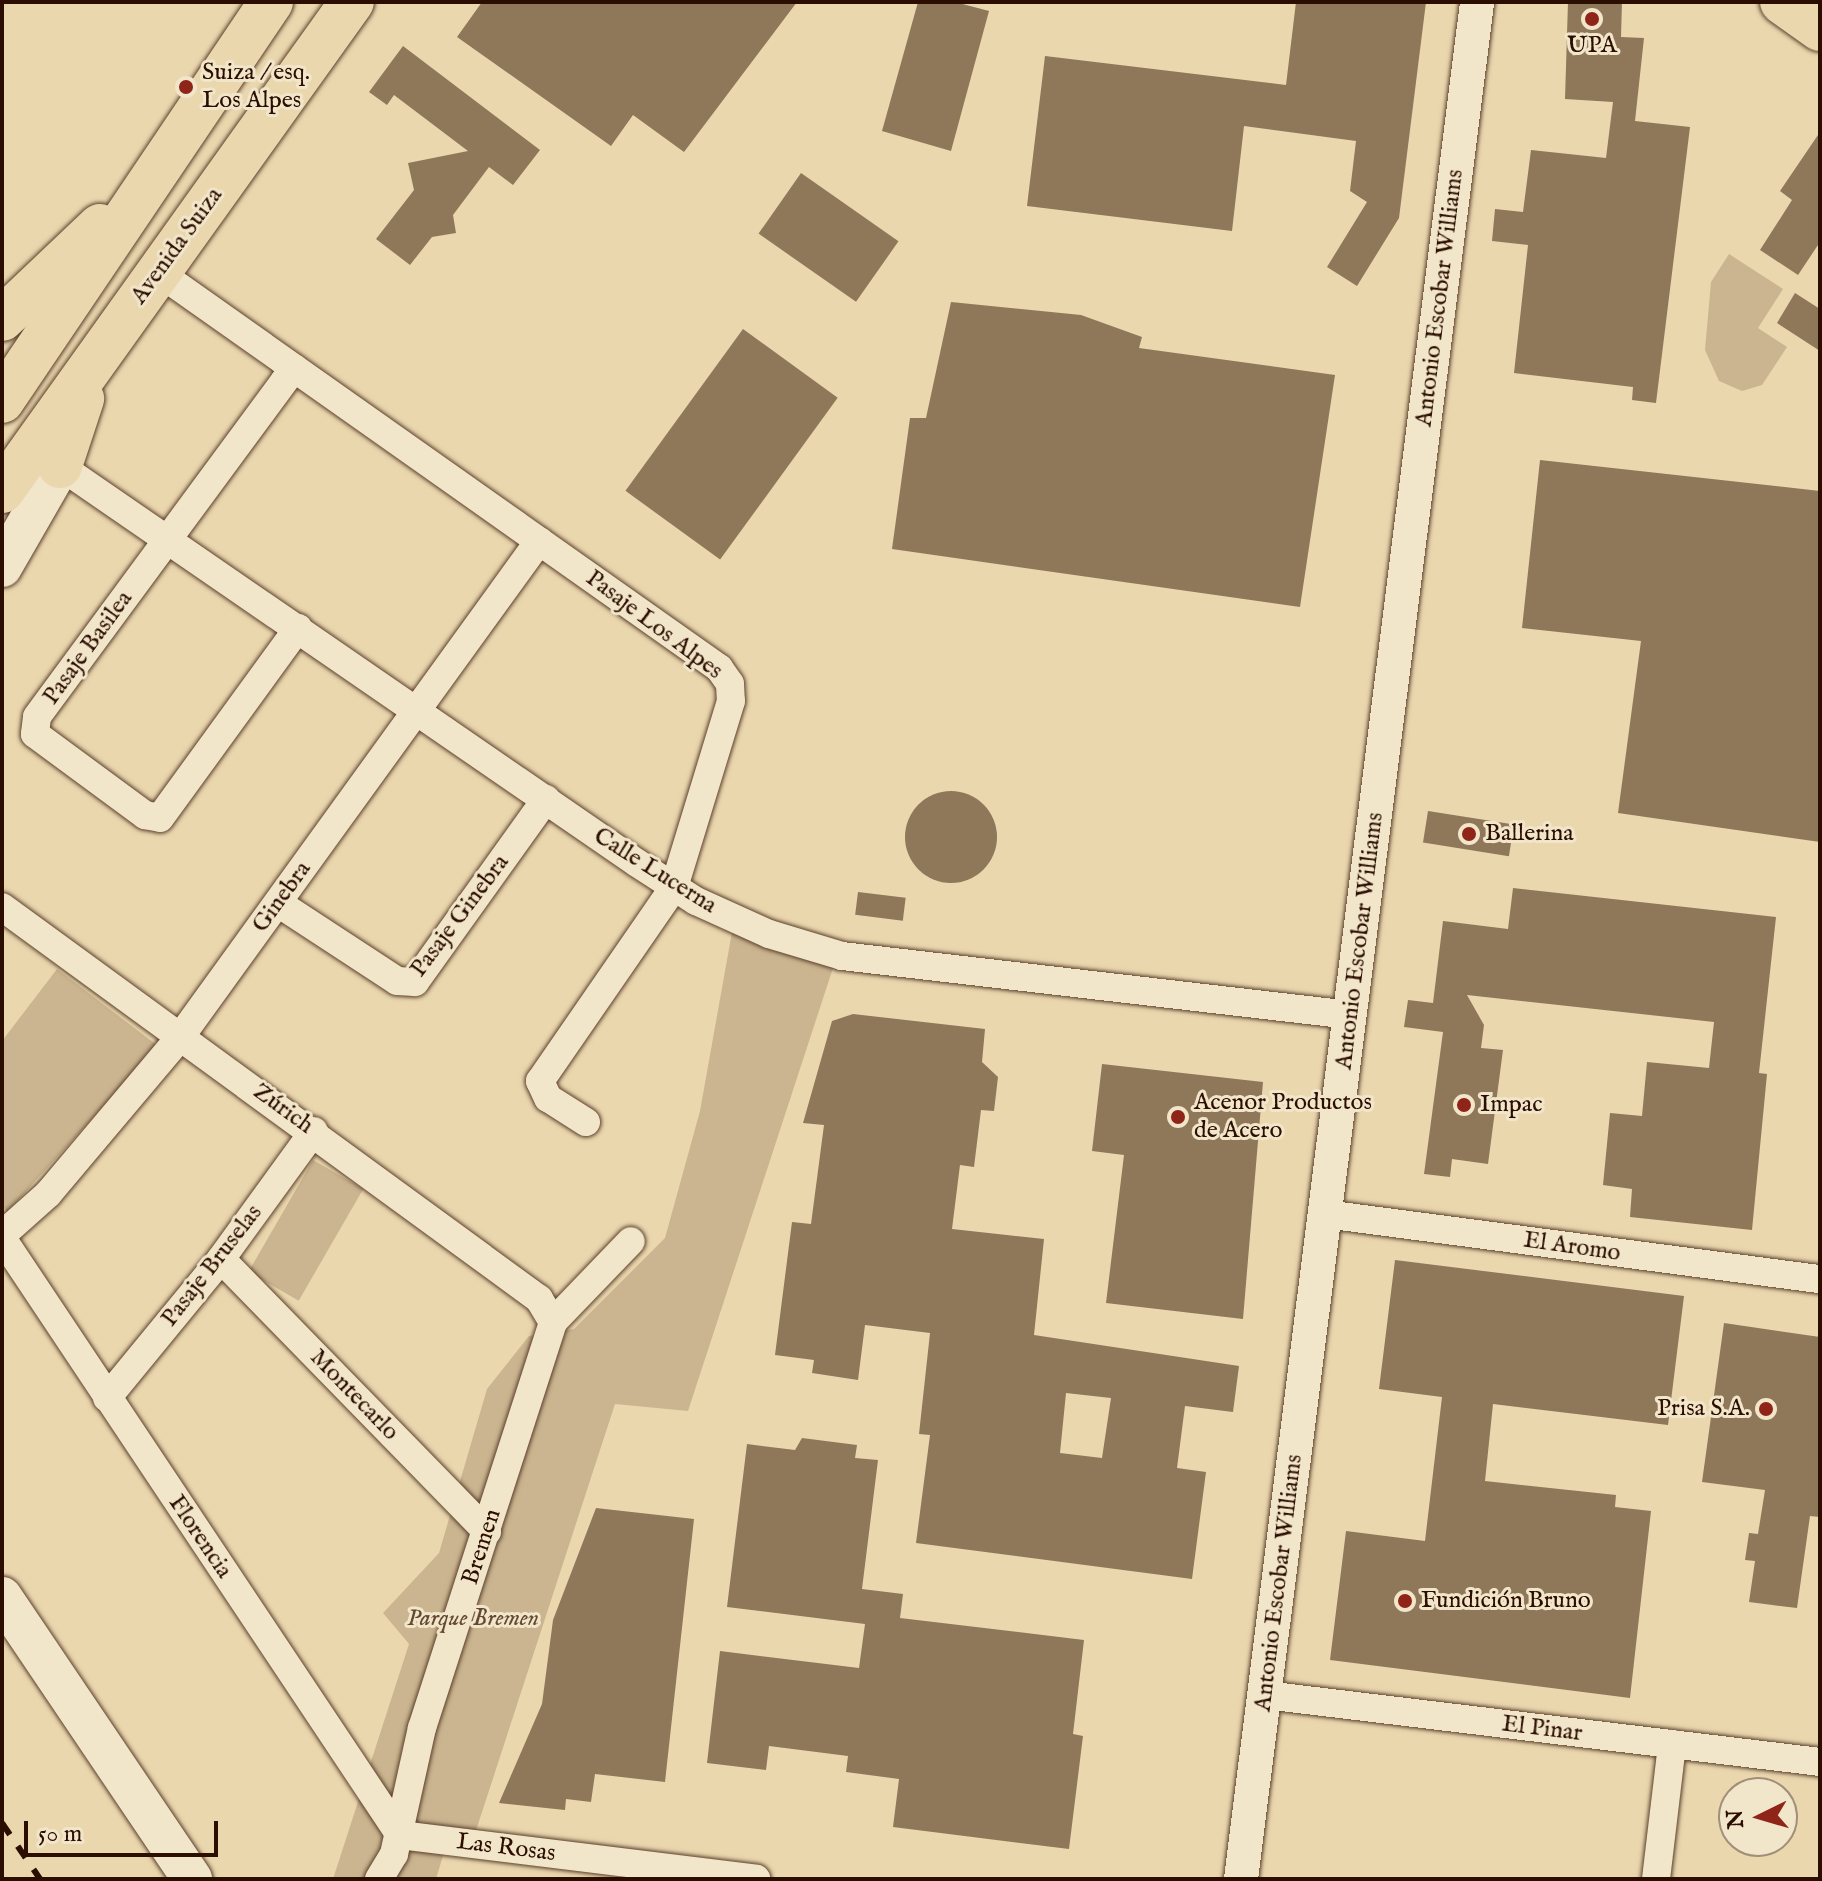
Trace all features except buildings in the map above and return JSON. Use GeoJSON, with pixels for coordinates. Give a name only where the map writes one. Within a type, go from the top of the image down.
{"type":"FeatureCollection","features":[{"type":"Feature","properties":{"kind":"main road"},"geometry":{"type":"LineString","coordinates":[[2,401],[148,179],[271,2]]}},
{"type":"Feature","properties":{"kind":"main road","name":"Avenida Suiza"},"geometry":{"type":"LineString","coordinates":[[2,491],[352,2]]}},
{"type":"Feature","properties":{"kind":"main road"},"geometry":{"type":"LineString","coordinates":[[1782,2],[1820,29]]}},
{"type":"Feature","properties":{"kind":"main road"},"geometry":{"type":"LineString","coordinates":[[2,319],[148,179]]}},
{"type":"Feature","properties":{"kind":"main road"},"geometry":{"type":"LineString","coordinates":[[2,567],[60,466],[90,366]]}},
{"type":"Feature","properties":{"kind":"main road"},"geometry":{"type":"LineString","coordinates":[[2,1597],[192,1879]]}},
{"type":"Feature","properties":{"kind":"street","name":"Antonio Escobar Williams"},"geometry":{"type":"LineString","coordinates":[[1241,1879],[1477,2]]}},
{"type":"Feature","properties":{"kind":"street","name":"Pasaje Los Alpes"},"geometry":{"type":"LineString","coordinates":[[158,272],[719,668],[730,684],[731,701],[674,887],[540,1081],[548,1098],[586,1122]]}},
{"type":"Feature","properties":{"kind":"street","name":"Pasaje Basilea"},"geometry":{"type":"LineString","coordinates":[[294,368],[34,723],[38,738],[145,815],[160,818],[169,810],[298,628]]}},
{"type":"Feature","properties":{"kind":"street","name":"Calle Lucerna"},"geometry":{"type":"LineString","coordinates":[[60,466],[674,887],[769,934],[842,956],[1350,1015]]}},
{"type":"Feature","properties":{"kind":"street","name":"Ginebra"},"geometry":{"type":"LineString","coordinates":[[2,1236],[48,1194],[181,1036],[539,541]]}},
{"type":"Feature","properties":{"kind":"street","name":"Pasaje Ginebra"},"geometry":{"type":"LineString","coordinates":[[278,903],[397,981],[415,982],[546,799]]}},
{"type":"Feature","properties":{"kind":"street","name":"Zúrich"},"geometry":{"type":"LineString","coordinates":[[2,907],[314,1131],[539,1299],[553,1322]]}},
{"type":"Feature","properties":{"kind":"street","name":"Pasaje Bruselas"},"geometry":{"type":"LineString","coordinates":[[107,1398],[221,1259],[314,1131]]}},
{"type":"Feature","properties":{"kind":"street","name":"El Aromo"},"geometry":{"type":"LineString","coordinates":[[1325,1214],[1820,1279]]}},
{"type":"Feature","properties":{"kind":"street","name":"Florencia"},"geometry":{"type":"LineString","coordinates":[[2,1236],[400,1835]]}},
{"type":"Feature","properties":{"kind":"street","name":"Bremen"},"geometry":{"type":"LineString","coordinates":[[379,1879],[400,1835],[415,1753],[553,1322],[631,1241]]}},
{"type":"Feature","properties":{"kind":"street","name":"Montecarlo"},"geometry":{"type":"LineString","coordinates":[[221,1259],[487,1532]]}},
{"type":"Feature","properties":{"kind":"street","name":"El Pinar"},"geometry":{"type":"LineString","coordinates":[[1265,1695],[1820,1762]]}},
{"type":"Feature","properties":{"kind":"street"},"geometry":{"type":"LineString","coordinates":[[1656,1879],[1672,1744]]}},
{"type":"Feature","properties":{"kind":"street","name":"Las Rosas"},"geometry":{"type":"LineString","coordinates":[[400,1835],[756,1879]]}},
{"type":"Feature","properties":{"kind":"green space"},"geometry":{"type":"Polygon","coordinates":[[[1729,254],[1783,289],[1758,328],[1787,347],[1762,385],[1742,391],[1719,381],[1705,350],[1711,282],[1729,254]]]}},
{"type":"Feature","properties":{"kind":"green space","name":"Parque Bremen"},"geometry":{"type":"Polygon","coordinates":[[[732,932],[833,968],[688,1411],[615,1404],[469,1852],[445,1849],[436,1879],[333,1879],[409,1644],[383,1613],[439,1553],[487,1389],[529,1336],[574,1329],[665,1238],[700,1111],[732,932]]]}},
{"type":"Feature","properties":{"kind":"green space"},"geometry":{"type":"Polygon","coordinates":[[[57,969],[158,1046],[7,1212],[2,1205],[2,1041],[57,969]]]}},
{"type":"Feature","properties":{"kind":"green space"},"geometry":{"type":"Polygon","coordinates":[[[313,1160],[363,1189],[299,1301],[249,1272],[313,1160]]]}},
{"type":"Feature","properties":{"kind":"railway"},"geometry":{"type":"LineString","coordinates":[[2,1823],[40,1879]]}},
{"type":"Feature","properties":{"kind":"place","name":"UPA"},"geometry":{"type":"Point","coordinates":[1592,19]}},
{"type":"Feature","properties":{"kind":"place","name":"Suiza / esq. Los Alpes"},"geometry":{"type":"Point","coordinates":[186,87]}},
{"type":"Feature","properties":{"kind":"place","name":"Ballerina"},"geometry":{"type":"Point","coordinates":[1469,834]}},
{"type":"Feature","properties":{"kind":"place","name":"Impac"},"geometry":{"type":"Point","coordinates":[1464,1105]}},
{"type":"Feature","properties":{"kind":"place","name":"Acenor Productos de Acero"},"geometry":{"type":"Point","coordinates":[1178,1117]}},
{"type":"Feature","properties":{"kind":"place","name":"Prisa S.A."},"geometry":{"type":"Point","coordinates":[1766,1409]}},
{"type":"Feature","properties":{"kind":"place","name":"Fundición Bruno"},"geometry":{"type":"Point","coordinates":[1405,1601]}}]}
